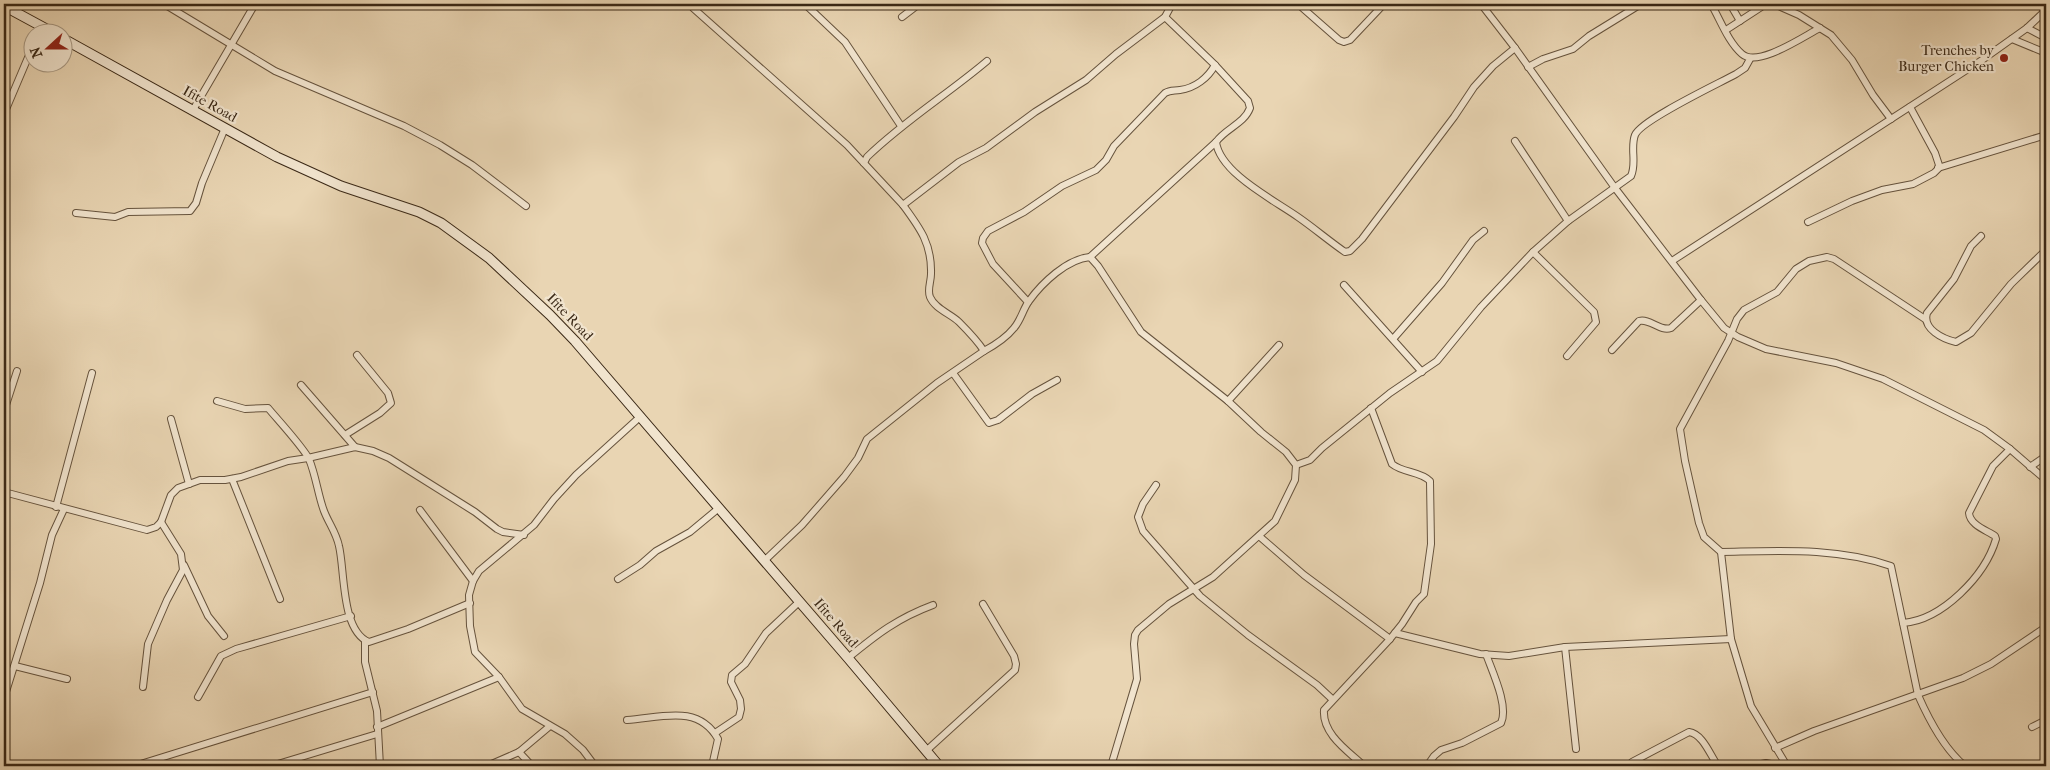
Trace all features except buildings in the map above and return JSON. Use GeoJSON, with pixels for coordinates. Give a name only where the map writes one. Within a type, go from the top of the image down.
{"type":"FeatureCollection","features":[{"type":"Feature","properties":{"kind":"street"},"geometry":{"type":"LineString","coordinates":[[164,4],[275,71],[404,126],[440,144],[472,165],[526,206]]}},
{"type":"Feature","properties":{"kind":"street"},"geometry":{"type":"LineString","coordinates":[[193,110],[255,4]]}},
{"type":"Feature","properties":{"kind":"street"},"geometry":{"type":"LineString","coordinates":[[692,4],[693,8],[779,82],[864,163],[903,205],[926,238],[931,275],[930,297],[937,306],[958,321],[984,351]]}},
{"type":"Feature","properties":{"kind":"street"},"geometry":{"type":"LineString","coordinates":[[805,4],[845,42],[901,126]]}},
{"type":"Feature","properties":{"kind":"street"},"geometry":{"type":"LineString","coordinates":[[902,17],[919,4]]}},
{"type":"Feature","properties":{"kind":"street"},"geometry":{"type":"LineString","coordinates":[[903,205],[959,162],[986,148],[1035,112],[1071,91],[1165,16],[1172,4]]}},
{"type":"Feature","properties":{"kind":"street"},"geometry":{"type":"LineString","coordinates":[[1298,4],[1339,40],[1344,42],[1350,40],[1384,4]]}},
{"type":"Feature","properties":{"kind":"street"},"geometry":{"type":"LineString","coordinates":[[1480,4],[1515,48],[1615,188],[1724,328],[1766,349],[1836,363],[1883,379],[1984,430],[2010,449],[2046,480]]}},
{"type":"Feature","properties":{"kind":"street"},"geometry":{"type":"LineString","coordinates":[[1528,67],[1543,59],[1573,49],[1589,36],[1641,4]]}},
{"type":"Feature","properties":{"kind":"street"},"geometry":{"type":"LineString","coordinates":[[1711,4],[1742,54],[1750,59],[1770,55],[1820,28]]}},
{"type":"Feature","properties":{"kind":"street"},"geometry":{"type":"LineString","coordinates":[[1730,4],[1740,21]]}},
{"type":"Feature","properties":{"kind":"street"},"geometry":{"type":"LineString","coordinates":[[1726,30],[1766,4]]}},
{"type":"Feature","properties":{"kind":"street"},"geometry":{"type":"LineString","coordinates":[[1774,4],[1799,15],[1830,35],[1852,60],[1873,95],[1891,119]]}},
{"type":"Feature","properties":{"kind":"street"},"geometry":{"type":"LineString","coordinates":[[4,6],[29,22]]}},
{"type":"Feature","properties":{"kind":"street"},"geometry":{"type":"LineString","coordinates":[[1672,262],[2012,39],[2046,10]]}},
{"type":"Feature","properties":{"kind":"street"},"geometry":{"type":"LineString","coordinates":[[764,561],[802,525],[844,477],[858,458],[867,439],[898,413],[953,373],[984,351],[998,344],[1015,328],[1028,302],[1064,268],[1082,258],[1090,257],[1216,142],[1222,134],[1247,115],[1250,108],[1248,101],[1215,65],[1165,16]]}},
{"type":"Feature","properties":{"kind":"street"},"geometry":{"type":"LineString","coordinates":[[2027,28],[2046,38]]}},
{"type":"Feature","properties":{"kind":"street"},"geometry":{"type":"LineString","coordinates":[[2012,39],[2046,53]]}},
{"type":"Feature","properties":{"kind":"street","name":"Ifite Road"},"geometry":{"type":"LineString","coordinates":[[72,43],[277,157],[341,186],[419,212],[441,223],[489,258],[550,315],[641,416],[939,766]]}},
{"type":"Feature","properties":{"kind":"street"},"geometry":{"type":"LineString","coordinates":[[1216,142],[1222,159],[1235,173],[1345,252],[1350,251],[1362,239],[1474,88],[1493,66],[1515,48]]}},
{"type":"Feature","properties":{"kind":"street"},"geometry":{"type":"LineString","coordinates":[[1296,465],[1310,460],[1371,408],[1437,361],[1481,307],[1533,252],[1568,221],[1630,176],[1635,166],[1634,140],[1636,133],[1641,127],[1664,112],[1736,74],[1745,68],[1750,59]]}},
{"type":"Feature","properties":{"kind":"street"},"geometry":{"type":"LineString","coordinates":[[864,163],[872,152],[901,126],[987,61]]}},
{"type":"Feature","properties":{"kind":"street"},"geometry":{"type":"LineString","coordinates":[[1028,302],[992,264],[982,243],[988,231],[1024,212],[1062,186],[1096,170],[1106,160],[1114,146],[1164,93],[1170,90],[1179,91],[1192,87],[1211,72],[1215,65]]}},
{"type":"Feature","properties":{"kind":"street"},"geometry":{"type":"LineString","coordinates":[[4,114],[22,72]]}},
{"type":"Feature","properties":{"kind":"street"},"geometry":{"type":"LineString","coordinates":[[1910,107],[1935,153],[1938,168]]}},
{"type":"Feature","properties":{"kind":"street"},"geometry":{"type":"LineString","coordinates":[[76,213],[115,217],[128,212],[190,211],[196,203],[202,183],[225,128]]}},
{"type":"Feature","properties":{"kind":"street"},"geometry":{"type":"LineString","coordinates":[[1808,222],[1852,201],[1882,190],[1913,184],[1934,173],[1938,168],[2046,135]]}},
{"type":"Feature","properties":{"kind":"street"},"geometry":{"type":"LineString","coordinates":[[1515,141],[1568,221]]}},
{"type":"Feature","properties":{"kind":"street"},"geometry":{"type":"LineString","coordinates":[[1393,339],[1442,283],[1473,240],[1484,231]]}},
{"type":"Feature","properties":{"kind":"street"},"geometry":{"type":"LineString","coordinates":[[1925,319],[1927,313],[1954,279],[1971,246],[1981,236]]}},
{"type":"Feature","properties":{"kind":"street"},"geometry":{"type":"LineString","coordinates":[[1787,766],[1751,706],[1731,639],[1720,552],[1704,537],[1698,522],[1680,429],[1732,333],[1737,319],[1744,310],[1777,292],[1796,269],[1808,261],[1827,257],[1846,265],[1890,297],[1925,319],[1934,332],[1947,340],[1956,342],[1963,339],[2011,284],[2046,250]]}},
{"type":"Feature","properties":{"kind":"street"},"geometry":{"type":"LineString","coordinates":[[1533,252],[1594,312],[1596,322],[1567,356]]}},
{"type":"Feature","properties":{"kind":"street"},"geometry":{"type":"LineString","coordinates":[[1090,257],[1098,266],[1141,332],[1228,401],[1286,452],[1296,465],[1295,480],[1284,506],[1275,521],[1213,577],[1146,621],[1135,635],[1137,679],[1110,766]]}},
{"type":"Feature","properties":{"kind":"street"},"geometry":{"type":"LineString","coordinates":[[1344,285],[1422,372]]}},
{"type":"Feature","properties":{"kind":"street"},"geometry":{"type":"LineString","coordinates":[[1612,350],[1639,321],[1644,320],[1667,330],[1701,300]]}},
{"type":"Feature","properties":{"kind":"street"},"geometry":{"type":"LineString","coordinates":[[1228,401],[1278,346]]}},
{"type":"Feature","properties":{"kind":"street"},"geometry":{"type":"LineString","coordinates":[[344,435],[380,413],[391,402],[388,393],[357,355]]}},
{"type":"Feature","properties":{"kind":"street"},"geometry":{"type":"LineString","coordinates":[[4,411],[17,371]]}},
{"type":"Feature","properties":{"kind":"street"},"geometry":{"type":"LineString","coordinates":[[56,508],[92,373]]}},
{"type":"Feature","properties":{"kind":"street"},"geometry":{"type":"LineString","coordinates":[[953,373],[989,422],[998,420],[1032,394],[1056,380]]}},
{"type":"Feature","properties":{"kind":"street"},"geometry":{"type":"LineString","coordinates":[[301,385],[355,447]]}},
{"type":"Feature","properties":{"kind":"street"},"geometry":{"type":"LineString","coordinates":[[217,401],[245,410],[268,408],[308,458],[324,513],[333,526],[340,548],[345,596],[351,616],[356,632],[365,641],[369,642],[408,629],[470,603]]}},
{"type":"Feature","properties":{"kind":"street"},"geometry":{"type":"LineString","coordinates":[[1364,766],[1334,737],[1326,726],[1324,710],[1332,699],[1390,639],[1416,602],[1424,594],[1432,529],[1430,481],[1425,476],[1397,468],[1392,464],[1371,408]]}},
{"type":"Feature","properties":{"kind":"street"},"geometry":{"type":"LineString","coordinates":[[596,766],[583,750],[565,734],[522,709],[498,677],[475,652],[470,626],[469,595],[479,571],[494,556],[524,535],[576,475],[641,416]]}},
{"type":"Feature","properties":{"kind":"street"},"geometry":{"type":"LineString","coordinates":[[172,419],[189,484]]}},
{"type":"Feature","properties":{"kind":"street"},"geometry":{"type":"LineString","coordinates":[[4,492],[56,508],[147,530],[156,527],[161,522],[171,494],[178,488],[200,480],[232,479],[288,461],[355,447],[373,451],[389,458],[475,512],[497,529],[524,535]]}},
{"type":"Feature","properties":{"kind":"street"},"geometry":{"type":"LineString","coordinates":[[1903,623],[1912,623],[1942,608],[1973,581],[1981,570],[1996,539],[1995,536],[1970,519],[1969,513],[1993,466],[2010,449]]}},
{"type":"Feature","properties":{"kind":"street"},"geometry":{"type":"LineString","coordinates":[[2030,467],[2046,456]]}},
{"type":"Feature","properties":{"kind":"street"},"geometry":{"type":"LineString","coordinates":[[232,479],[280,599]]}},
{"type":"Feature","properties":{"kind":"street"},"geometry":{"type":"LineString","coordinates":[[1156,485],[1143,504],[1138,517],[1140,525],[1172,566],[1188,580],[1193,589],[1248,635],[1296,669],[1332,699]]}},
{"type":"Feature","properties":{"kind":"street"},"geometry":{"type":"LineString","coordinates":[[618,579],[640,565],[656,551],[690,532],[719,508]]}},
{"type":"Feature","properties":{"kind":"street"},"geometry":{"type":"LineString","coordinates":[[4,698],[40,583],[52,535],[64,509]]}},
{"type":"Feature","properties":{"kind":"street"},"geometry":{"type":"LineString","coordinates":[[420,510],[473,582]]}},
{"type":"Feature","properties":{"kind":"street"},"geometry":{"type":"LineString","coordinates":[[161,522],[181,554],[183,564],[208,616],[224,636]]}},
{"type":"Feature","properties":{"kind":"street"},"geometry":{"type":"LineString","coordinates":[[1259,536],[1311,580],[1390,639]]}},
{"type":"Feature","properties":{"kind":"street"},"geometry":{"type":"LineString","coordinates":[[1720,552],[1808,551],[1836,553],[1891,566],[1918,695],[1924,710],[1955,758],[1965,766]]}},
{"type":"Feature","properties":{"kind":"street"},"geometry":{"type":"LineString","coordinates":[[143,687],[148,644],[166,600],[180,576],[183,564]]}},
{"type":"Feature","properties":{"kind":"street"},"geometry":{"type":"LineString","coordinates":[[715,733],[739,717],[741,709],[740,700],[731,682],[732,675],[745,664],[766,633],[799,602]]}},
{"type":"Feature","properties":{"kind":"street"},"geometry":{"type":"LineString","coordinates":[[926,751],[1015,670],[1014,656],[983,604]]}},
{"type":"Feature","properties":{"kind":"street"},"geometry":{"type":"LineString","coordinates":[[848,658],[894,622],[908,614],[933,605]]}},
{"type":"Feature","properties":{"kind":"street"},"geometry":{"type":"LineString","coordinates":[[198,697],[220,656],[236,649],[351,616]]}},
{"type":"Feature","properties":{"kind":"street"},"geometry":{"type":"LineString","coordinates":[[1775,748],[1814,731],[1963,678],[1992,664],[2046,627]]}},
{"type":"Feature","properties":{"kind":"street"},"geometry":{"type":"LineString","coordinates":[[1395,633],[1486,654],[1509,656],[1565,646],[1731,639]]}},
{"type":"Feature","properties":{"kind":"street"},"geometry":{"type":"LineString","coordinates":[[365,641],[365,662],[377,711],[380,766]]}},
{"type":"Feature","properties":{"kind":"street"},"geometry":{"type":"LineString","coordinates":[[1565,646],[1576,749]]}},
{"type":"Feature","properties":{"kind":"street"},"geometry":{"type":"LineString","coordinates":[[1427,766],[1434,756],[1442,750],[1501,723],[1504,716],[1502,702],[1486,654]]}},
{"type":"Feature","properties":{"kind":"street"},"geometry":{"type":"LineString","coordinates":[[15,666],[67,679]]}},
{"type":"Feature","properties":{"kind":"street"},"geometry":{"type":"LineString","coordinates":[[271,766],[377,731],[498,677]]}},
{"type":"Feature","properties":{"kind":"street"},"geometry":{"type":"LineString","coordinates":[[134,766],[373,692]]}},
{"type":"Feature","properties":{"kind":"street"},"geometry":{"type":"LineString","coordinates":[[626,720],[674,714],[690,717],[706,724],[718,739],[712,766]]}},
{"type":"Feature","properties":{"kind":"street"},"geometry":{"type":"LineString","coordinates":[[2032,727],[2045,721]]}},
{"type":"Feature","properties":{"kind":"street"},"geometry":{"type":"LineString","coordinates":[[487,766],[519,752],[550,726]]}},
{"type":"Feature","properties":{"kind":"street"},"geometry":{"type":"LineString","coordinates":[[1632,762],[1689,732],[1695,733],[1700,738],[1718,766]]}},
{"type":"Feature","properties":{"kind":"street"},"geometry":{"type":"LineString","coordinates":[[519,752],[532,766]]}},
{"type":"Feature","properties":{"kind":"street"},"geometry":{"type":"LineString","coordinates":[[1752,766],[1766,762],[1781,766]]}},
{"type":"Feature","properties":{"kind":"place","name":"Trenches by Burger Chicken"},"geometry":{"type":"Point","coordinates":[2004,58]}}]}
